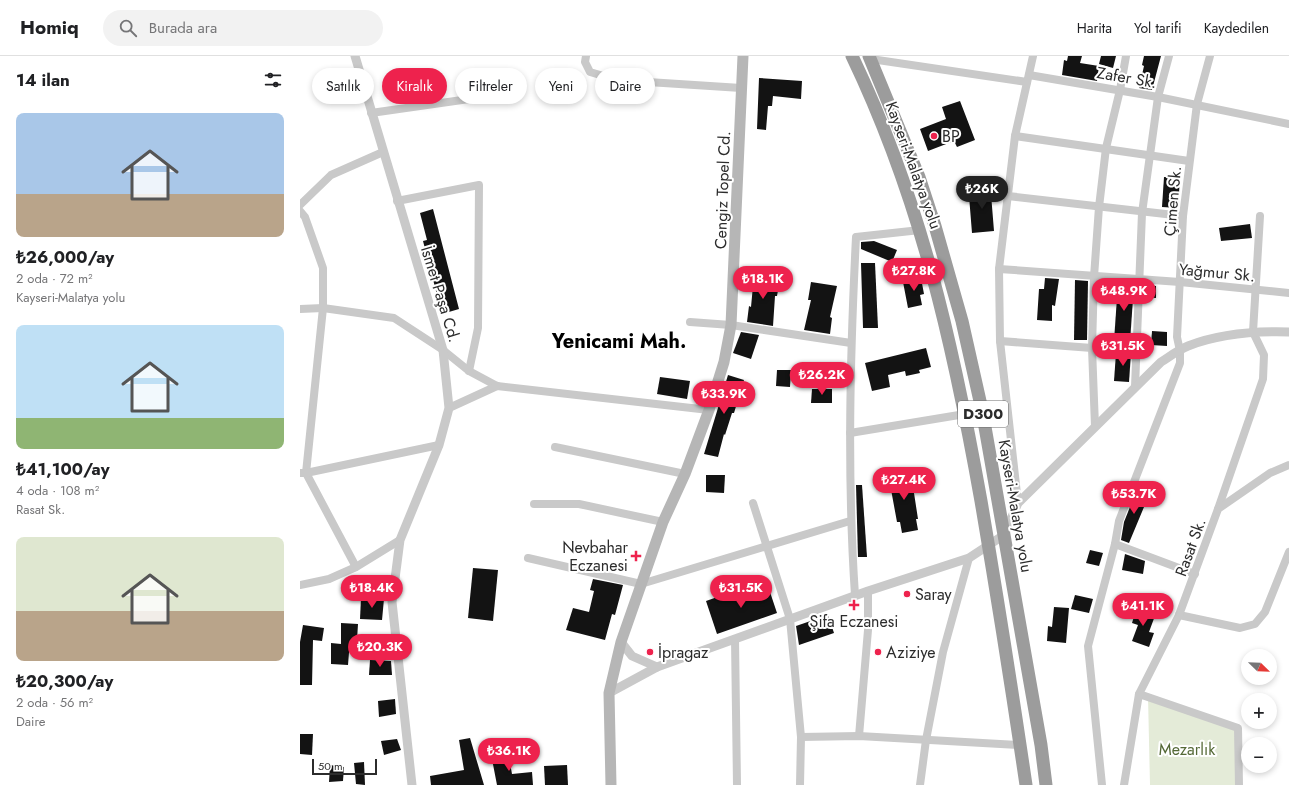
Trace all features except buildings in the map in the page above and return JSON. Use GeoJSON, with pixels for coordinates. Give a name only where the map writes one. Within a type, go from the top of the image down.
{"type":"FeatureCollection","features":[{"type":"Feature","properties":{"kind":"highway","name":"Kayseri-Malatya yolu"},"geometry":{"type":"LineString","coordinates":[[852,56],[888,138],[920,230],[946,322],[965,414],[989,546],[1026,785]]}},
{"type":"Feature","properties":{"kind":"highway","name":"Kayseri-Malatya yolu"},"geometry":{"type":"LineString","coordinates":[[870,57],[901,130],[935,226],[962,322],[980,402],[1041,745],[1046,785]]}},
{"type":"Feature","properties":{"kind":"main road","name":"Cengiz Topel Cd."},"geometry":{"type":"LineString","coordinates":[[611,785],[609,694],[621,642],[663,522],[685,474],[709,410],[724,362],[731,325],[743,56]]}},
{"type":"Feature","properties":{"kind":"street","name":"İsmet Paşa Cd."},"geometry":{"type":"LineString","coordinates":[[355,56],[397,201],[443,350],[449,408],[439,444],[400,540],[392,602],[412,785]]}},
{"type":"Feature","properties":{"kind":"street"},"geometry":{"type":"LineString","coordinates":[[586,56],[585,62],[590,72],[604,78],[742,88]]}},
{"type":"Feature","properties":{"kind":"street"},"geometry":{"type":"LineString","coordinates":[[1018,503],[1000,341],[999,268],[1015,136],[1033,56]]}},
{"type":"Feature","properties":{"kind":"street"},"geometry":{"type":"LineString","coordinates":[[1095,426],[1092,348],[1094,277],[1099,207],[1106,148],[1120,90],[1126,56]]}},
{"type":"Feature","properties":{"kind":"street"},"geometry":{"type":"LineString","coordinates":[[1135,387],[1135,347],[1142,213],[1158,96],[1169,56]]}},
{"type":"Feature","properties":{"kind":"street","name":"Çimen Sk."},"geometry":{"type":"LineString","coordinates":[[1102,785],[1088,646],[1115,544],[1119,520],[1180,363],[1180,351],[1177,337],[1183,216],[1197,104],[1210,56]]}},
{"type":"Feature","properties":{"kind":"street","name":"Zafer Sk."},"geometry":{"type":"LineString","coordinates":[[870,57],[1158,96],[1289,124]]}},
{"type":"Feature","properties":{"kind":"street"},"geometry":{"type":"LineString","coordinates":[[371,113],[455,101]]}},
{"type":"Feature","properties":{"kind":"street"},"geometry":{"type":"LineString","coordinates":[[1015,136],[1189,161]]}},
{"type":"Feature","properties":{"kind":"street"},"geometry":{"type":"LineString","coordinates":[[300,205],[330,175],[383,152]]}},
{"type":"Feature","properties":{"kind":"street"},"geometry":{"type":"LineString","coordinates":[[397,201],[479,186],[478,328],[469,371]]}},
{"type":"Feature","properties":{"kind":"street"},"geometry":{"type":"LineString","coordinates":[[1008,196],[1142,213],[1183,216]]}},
{"type":"Feature","properties":{"kind":"street"},"geometry":{"type":"LineString","coordinates":[[300,211],[305,217],[323,268],[323,308],[303,473],[356,567]]}},
{"type":"Feature","properties":{"kind":"street"},"geometry":{"type":"LineString","coordinates":[[1218,509],[1263,379],[1264,355],[1253,332],[1260,216]]}},
{"type":"Feature","properties":{"kind":"street"},"geometry":{"type":"LineString","coordinates":[[855,596],[850,520],[850,433],[851,343],[856,237],[920,230]]}},
{"type":"Feature","properties":{"kind":"street","name":"Yağmur Sk."},"geometry":{"type":"LineString","coordinates":[[999,268],[1094,277],[1180,282],[1289,293]]}},
{"type":"Feature","properties":{"kind":"street"},"geometry":{"type":"LineString","coordinates":[[300,309],[323,308],[394,318],[443,350],[469,371],[497,386],[709,410]]}},
{"type":"Feature","properties":{"kind":"street"},"geometry":{"type":"LineString","coordinates":[[690,322],[731,325],[851,343]]}},
{"type":"Feature","properties":{"kind":"street"},"geometry":{"type":"LineString","coordinates":[[609,694],[657,667],[868,591],[969,558],[1004,535],[1018,503],[1161,362],[1188,346],[1218,338],[1253,332],[1289,332]]}},
{"type":"Feature","properties":{"kind":"street"},"geometry":{"type":"LineString","coordinates":[[1000,341],[1092,348],[1135,347]]}},
{"type":"Feature","properties":{"kind":"street"},"geometry":{"type":"LineString","coordinates":[[449,408],[497,386]]}},
{"type":"Feature","properties":{"kind":"street"},"geometry":{"type":"LineString","coordinates":[[850,433],[965,414]]}},
{"type":"Feature","properties":{"kind":"street"},"geometry":{"type":"LineString","coordinates":[[303,473],[439,444]]}},
{"type":"Feature","properties":{"kind":"street"},"geometry":{"type":"LineString","coordinates":[[555,447],[685,474]]}},
{"type":"Feature","properties":{"kind":"street","name":"Rasat Sk."},"geometry":{"type":"LineString","coordinates":[[1124,785],[1139,694],[1179,615],[1218,509],[1270,473],[1289,465]]}},
{"type":"Feature","properties":{"kind":"street"},"geometry":{"type":"LineString","coordinates":[[753,503],[790,619],[801,737],[800,785]]}},
{"type":"Feature","properties":{"kind":"street"},"geometry":{"type":"LineString","coordinates":[[534,504],[579,504],[663,522]]}},
{"type":"Feature","properties":{"kind":"street"},"geometry":{"type":"LineString","coordinates":[[528,558],[642,584],[850,520]]}},
{"type":"Feature","properties":{"kind":"street"},"geometry":{"type":"LineString","coordinates":[[300,585],[329,579],[356,567],[400,540]]}},
{"type":"Feature","properties":{"kind":"street"},"geometry":{"type":"LineString","coordinates":[[1115,544],[1194,574]]}},
{"type":"Feature","properties":{"kind":"street"},"geometry":{"type":"LineString","coordinates":[[1179,615],[1240,628],[1255,624],[1265,612],[1289,552]]}},
{"type":"Feature","properties":{"kind":"street"},"geometry":{"type":"LineString","coordinates":[[920,785],[926,740],[943,652],[969,558]]}},
{"type":"Feature","properties":{"kind":"street"},"geometry":{"type":"LineString","coordinates":[[859,736],[868,630],[868,591]]}},
{"type":"Feature","properties":{"kind":"street"},"geometry":{"type":"LineString","coordinates":[[735,639],[737,785]]}},
{"type":"Feature","properties":{"kind":"street"},"geometry":{"type":"LineString","coordinates":[[621,642],[632,656],[657,667]]}},
{"type":"Feature","properties":{"kind":"street"},"geometry":{"type":"LineString","coordinates":[[1139,694],[1238,728],[1239,785]]}},
{"type":"Feature","properties":{"kind":"street"},"geometry":{"type":"LineString","coordinates":[[801,737],[859,736],[1020,745]]}},
{"type":"Feature","properties":{"kind":"green space","name":"Mezarlık"},"geometry":{"type":"Polygon","coordinates":[[[1148,696],[1238,728],[1239,785],[1150,785],[1148,696]]]}},
{"type":"Feature","properties":{"kind":"place","name":"BP"},"geometry":{"type":"Point","coordinates":[934,136]}},
{"type":"Feature","properties":{"kind":"place","name":"Nevbahar Eczanesi"},"geometry":{"type":"Point","coordinates":[636,556]}},
{"type":"Feature","properties":{"kind":"place","name":"Saray"},"geometry":{"type":"Point","coordinates":[907,594]}},
{"type":"Feature","properties":{"kind":"place","name":"Şifa Eczanesi"},"geometry":{"type":"Point","coordinates":[854,605]}},
{"type":"Feature","properties":{"kind":"place","name":"İpragaz"},"geometry":{"type":"Point","coordinates":[650,652]}},
{"type":"Feature","properties":{"kind":"place","name":"Aziziye"},"geometry":{"type":"Point","coordinates":[878,652]}},
{"type":"Feature","properties":{"kind":"district","name":"Yenicami Mah."},"geometry":{"type":"Point","coordinates":[619,341]}}]}
